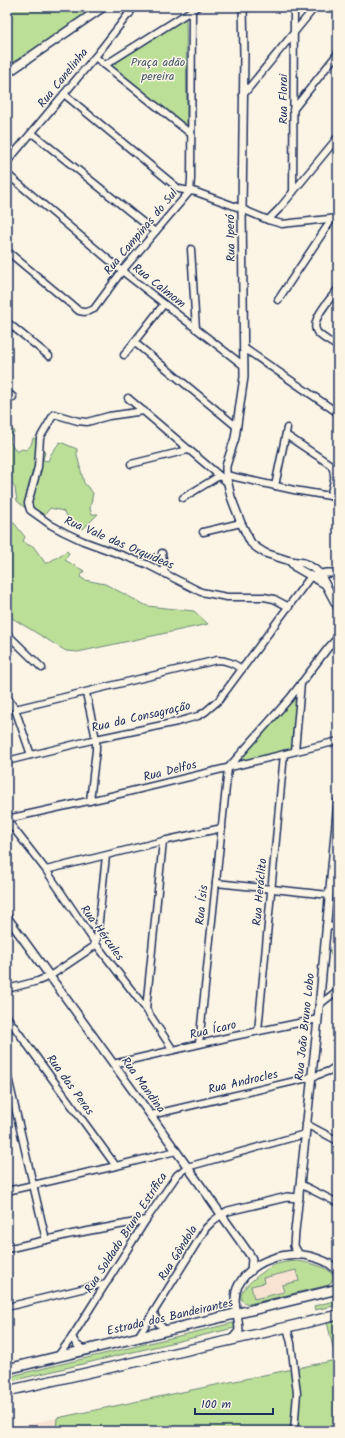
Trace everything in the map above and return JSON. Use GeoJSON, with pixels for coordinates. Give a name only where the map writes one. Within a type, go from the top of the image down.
{"type":"FeatureCollection","features":[{"type":"Feature","properties":{"kind":"main road"},"geometry":{"type":"LineString","coordinates":[[7,73],[103,7]]}},
{"type":"Feature","properties":{"kind":"main road","name":"Estrada dos Bandeirantes"},"geometry":{"type":"LineString","coordinates":[[7,1369],[338,1289]]}},
{"type":"Feature","properties":{"kind":"main road"},"geometry":{"type":"LineString","coordinates":[[7,1391],[338,1314]]}},
{"type":"Feature","properties":{"kind":"street","name":"Rua Iperó"},"geometry":{"type":"LineString","coordinates":[[222,475],[235,438],[244,377],[242,209],[243,7]]}},
{"type":"Feature","properties":{"kind":"street","name":"Rua Florai"},"geometry":{"type":"LineString","coordinates":[[293,192],[294,7]]}},
{"type":"Feature","properties":{"kind":"street"},"geometry":{"type":"LineString","coordinates":[[243,95],[315,7]]}},
{"type":"Feature","properties":{"kind":"street"},"geometry":{"type":"LineString","coordinates":[[105,65],[194,8]]}},
{"type":"Feature","properties":{"kind":"street"},"geometry":{"type":"LineString","coordinates":[[64,94],[175,186],[183,190],[190,191],[192,179],[191,134],[194,8]]}},
{"type":"Feature","properties":{"kind":"street","name":"Rua Canelinha"},"geometry":{"type":"LineString","coordinates":[[7,162],[95,56],[130,9]]}},
{"type":"Feature","properties":{"kind":"street"},"geometry":{"type":"LineString","coordinates":[[293,110],[338,53]]}},
{"type":"Feature","properties":{"kind":"street"},"geometry":{"type":"LineString","coordinates":[[95,56],[191,134]]}},
{"type":"Feature","properties":{"kind":"street"},"geometry":{"type":"LineString","coordinates":[[32,133],[154,232]]}},
{"type":"Feature","properties":{"kind":"street"},"geometry":{"type":"LineString","coordinates":[[268,220],[338,137]]}},
{"type":"Feature","properties":{"kind":"street","name":"Rua Calmom"},"geometry":{"type":"LineString","coordinates":[[7,174],[122,270],[244,366]]}},
{"type":"Feature","properties":{"kind":"street","name":"Rua Campinas do Sul"},"geometry":{"type":"LineString","coordinates":[[7,251],[80,311],[87,312],[94,309],[122,270],[190,191],[282,224],[335,219]]}},
{"type":"Feature","properties":{"kind":"street"},"geometry":{"type":"LineString","coordinates":[[278,300],[335,219]]}},
{"type":"Feature","properties":{"kind":"street"},"geometry":{"type":"LineString","coordinates":[[191,249],[196,329]]}},
{"type":"Feature","properties":{"kind":"street"},"geometry":{"type":"LineString","coordinates":[[338,289],[316,320],[315,328],[322,336],[338,346]]}},
{"type":"Feature","properties":{"kind":"street"},"geometry":{"type":"LineString","coordinates":[[124,355],[164,304]]}},
{"type":"Feature","properties":{"kind":"street"},"geometry":{"type":"LineString","coordinates":[[7,322],[49,356]]}},
{"type":"Feature","properties":{"kind":"street"},"geometry":{"type":"LineString","coordinates":[[134,342],[237,427]]}},
{"type":"Feature","properties":{"kind":"street"},"geometry":{"type":"LineString","coordinates":[[244,348],[338,413]]}},
{"type":"Feature","properties":{"kind":"street"},"geometry":{"type":"LineString","coordinates":[[7,392],[13,397]]}},
{"type":"Feature","properties":{"kind":"street"},"geometry":{"type":"LineString","coordinates":[[128,398],[188,450],[222,475],[228,483],[241,523],[251,543],[265,553],[290,561],[304,563],[313,568],[320,574],[338,608]]}},
{"type":"Feature","properties":{"kind":"street","name":"Rua Vale das Orquideas"},"geometry":{"type":"LineString","coordinates":[[144,411],[109,416],[87,422],[52,414],[40,438],[38,467],[28,507],[34,514],[51,525],[83,541],[141,562],[202,592],[227,597],[264,597],[274,599],[289,607]]}},
{"type":"Feature","properties":{"kind":"street"},"geometry":{"type":"LineString","coordinates":[[275,486],[286,431],[331,464],[334,470],[334,477],[330,496]]}},
{"type":"Feature","properties":{"kind":"street"},"geometry":{"type":"LineString","coordinates":[[131,464],[188,450]]}},
{"type":"Feature","properties":{"kind":"street"},"geometry":{"type":"LineString","coordinates":[[183,498],[222,475],[330,496],[338,499]]}},
{"type":"Feature","properties":{"kind":"street"},"geometry":{"type":"LineString","coordinates":[[202,532],[241,523]]}},
{"type":"Feature","properties":{"kind":"street"},"geometry":{"type":"LineString","coordinates":[[162,553],[166,574]]}},
{"type":"Feature","properties":{"kind":"street"},"geometry":{"type":"LineString","coordinates":[[290,561],[296,568],[324,583]]}},
{"type":"Feature","properties":{"kind":"street"},"geometry":{"type":"LineString","coordinates":[[310,576],[338,573]]}},
{"type":"Feature","properties":{"kind":"street","name":"Rua da Consagração"},"geometry":{"type":"LineString","coordinates":[[7,761],[198,716],[219,700],[289,607],[310,576]]}},
{"type":"Feature","properties":{"kind":"street"},"geometry":{"type":"LineString","coordinates":[[7,634],[42,668]]}},
{"type":"Feature","properties":{"kind":"street"},"geometry":{"type":"LineString","coordinates":[[228,768],[251,743],[338,637]]}},
{"type":"Feature","properties":{"kind":"street"},"geometry":{"type":"LineString","coordinates":[[15,710],[217,660],[229,662],[242,669]]}},
{"type":"Feature","properties":{"kind":"street"},"geometry":{"type":"LineString","coordinates":[[295,751],[301,683]]}},
{"type":"Feature","properties":{"kind":"street"},"geometry":{"type":"LineString","coordinates":[[86,693],[96,739],[90,801]]}},
{"type":"Feature","properties":{"kind":"street"},"geometry":{"type":"LineString","coordinates":[[7,696],[15,710],[31,755]]}},
{"type":"Feature","properties":{"kind":"street","name":"Rua Delfos"},"geometry":{"type":"LineString","coordinates":[[7,820],[14,817],[90,801],[338,741]]}},
{"type":"Feature","properties":{"kind":"street","name":"Rua Heráclito"},"geometry":{"type":"LineString","coordinates":[[258,1031],[284,754]]}},
{"type":"Feature","properties":{"kind":"street","name":"Rua Ísis"},"geometry":{"type":"LineString","coordinates":[[199,1044],[228,768]]}},
{"type":"Feature","properties":{"kind":"street","name":"Rua João Bruno Lobo"},"geometry":{"type":"LineString","coordinates":[[299,1255],[294,1246],[294,1242],[318,1019],[338,801]]}},
{"type":"Feature","properties":{"kind":"street"},"geometry":{"type":"LineString","coordinates":[[14,817],[14,828]]}},
{"type":"Feature","properties":{"kind":"street","name":"Rua Hércules"},"geometry":{"type":"LineString","coordinates":[[7,820],[46,870],[96,944],[146,1009],[173,1050]]}},
{"type":"Feature","properties":{"kind":"street"},"geometry":{"type":"LineString","coordinates":[[46,870],[222,828]]}},
{"type":"Feature","properties":{"kind":"street"},"geometry":{"type":"LineString","coordinates":[[146,1009],[163,841]]}},
{"type":"Feature","properties":{"kind":"street"},"geometry":{"type":"LineString","coordinates":[[7,989],[38,981],[50,976],[96,944],[106,856]]}},
{"type":"Feature","properties":{"kind":"street"},"geometry":{"type":"LineString","coordinates":[[216,884],[329,895]]}},
{"type":"Feature","properties":{"kind":"street","name":"Rua Mandina"},"geometry":{"type":"LineString","coordinates":[[7,917],[151,1115],[250,1255],[252,1260],[251,1270]]}},
{"type":"Feature","properties":{"kind":"street"},"geometry":{"type":"LineString","coordinates":[[326,926],[338,927]]}},
{"type":"Feature","properties":{"kind":"street"},"geometry":{"type":"LineString","coordinates":[[319,1005],[338,990]]}},
{"type":"Feature","properties":{"kind":"street","name":"Rua das Peras"},"geometry":{"type":"LineString","coordinates":[[7,1017],[116,1166]]}},
{"type":"Feature","properties":{"kind":"street","name":"Rua Ícaro"},"geometry":{"type":"LineString","coordinates":[[113,1064],[318,1019]]}},
{"type":"Feature","properties":{"kind":"street","name":"Rua Androcles"},"geometry":{"type":"LineString","coordinates":[[151,1115],[312,1077],[329,1071],[338,1065]]}},
{"type":"Feature","properties":{"kind":"street"},"geometry":{"type":"LineString","coordinates":[[7,1073],[46,1240]]}},
{"type":"Feature","properties":{"kind":"street"},"geometry":{"type":"LineString","coordinates":[[306,1124],[338,1141]]}},
{"type":"Feature","properties":{"kind":"street","name":"Rua Soldado Bruno Estrífica"},"geometry":{"type":"LineString","coordinates":[[58,1356],[72,1337],[146,1220],[177,1175],[187,1167],[305,1134]]}},
{"type":"Feature","properties":{"kind":"street"},"geometry":{"type":"LineString","coordinates":[[7,1191],[176,1151]]}},
{"type":"Feature","properties":{"kind":"street"},"geometry":{"type":"LineString","coordinates":[[300,1184],[338,1204]]}},
{"type":"Feature","properties":{"kind":"street","name":"Rua Gôndola"},"geometry":{"type":"LineString","coordinates":[[138,1337],[206,1228],[212,1221],[228,1211],[286,1197],[299,1198]]}},
{"type":"Feature","properties":{"kind":"street"},"geometry":{"type":"LineString","coordinates":[[7,1249],[146,1220]]}},
{"type":"Feature","properties":{"kind":"street"},"geometry":{"type":"LineString","coordinates":[[230,1340],[234,1338],[239,1331],[236,1292],[239,1284],[251,1270],[259,1264],[277,1257],[299,1255],[310,1256],[324,1261],[338,1273]]}},
{"type":"Feature","properties":{"kind":"street"},"geometry":{"type":"LineString","coordinates":[[7,1307],[106,1283]]}},
{"type":"Feature","properties":{"kind":"street"},"geometry":{"type":"LineString","coordinates":[[87,1288],[91,1290],[95,1299]]}},
{"type":"Feature","properties":{"kind":"street"},"geometry":{"type":"LineString","coordinates":[[154,1313],[158,1322],[166,1331]]}},
{"type":"Feature","properties":{"kind":"street"},"geometry":{"type":"LineString","coordinates":[[287,1327],[291,1343],[297,1394],[294,1431]]}},
{"type":"Feature","properties":{"kind":"street"},"geometry":{"type":"LineString","coordinates":[[72,1337],[76,1344],[84,1350]]}},
{"type":"Feature","properties":{"kind":"shaded area"},"geometry":{"type":"Polygon","coordinates":[[[297,1270],[299,1281],[284,1292],[254,1299],[251,1286],[264,1283],[263,1278],[297,1270]]]}},
{"type":"Feature","properties":{"kind":"shaded area"},"geometry":{"type":"Polygon","coordinates":[[[57,1418],[56,1431],[7,1431],[7,1429],[57,1418]]]}},
{"type":"Feature","properties":{"kind":"green space"},"geometry":{"type":"Polygon","coordinates":[[[7,7],[106,7],[7,75],[7,7]]]}},
{"type":"Feature","properties":{"kind":"green space","name":"Praça adão pereira"},"geometry":{"type":"Polygon","coordinates":[[[186,18],[187,129],[110,66],[186,18]]]}},
{"type":"Feature","properties":{"kind":"green space"},"geometry":{"type":"Polygon","coordinates":[[[7,428],[15,431],[11,436],[10,442],[17,452],[22,449],[26,450],[31,445],[33,438],[38,440],[45,452],[43,460],[48,461],[51,454],[60,442],[77,449],[77,455],[84,483],[93,493],[90,509],[92,514],[98,514],[83,529],[73,523],[63,511],[50,508],[40,521],[17,501],[15,488],[9,478],[7,479],[7,428]]]}},
{"type":"Feature","properties":{"kind":"green space"},"geometry":{"type":"Polygon","coordinates":[[[7,514],[25,537],[23,541],[28,545],[33,546],[46,564],[67,551],[69,553],[65,560],[84,571],[80,577],[85,580],[105,584],[147,606],[194,611],[208,624],[78,652],[66,651],[7,615],[7,514]]]}},
{"type":"Feature","properties":{"kind":"green space"},"geometry":{"type":"Polygon","coordinates":[[[301,683],[295,751],[228,768],[301,683]]]}},
{"type":"Feature","properties":{"kind":"green space"},"geometry":{"type":"Polygon","coordinates":[[[338,947],[338,967],[329,951],[338,947]]]}},
{"type":"Feature","properties":{"kind":"green space"},"geometry":{"type":"Polygon","coordinates":[[[296,1261],[322,1267],[332,1274],[333,1279],[329,1285],[249,1304],[242,1301],[241,1296],[243,1290],[263,1272],[274,1265],[296,1261]],[[296,1270],[263,1278],[264,1283],[251,1286],[254,1299],[284,1292],[282,1285],[299,1281],[296,1270]]]}},
{"type":"Feature","properties":{"kind":"green space"},"geometry":{"type":"Polygon","coordinates":[[[338,1300],[338,1305],[315,1310],[314,1306],[338,1300]]]}},
{"type":"Feature","properties":{"kind":"green space"},"geometry":{"type":"Polygon","coordinates":[[[338,1319],[338,1431],[56,1431],[57,1418],[336,1360],[327,1322],[338,1319]]]}},
{"type":"Feature","properties":{"kind":"green space"},"geometry":{"type":"Polygon","coordinates":[[[237,1322],[238,1327],[7,1382],[7,1377],[237,1322]]]}}]}
